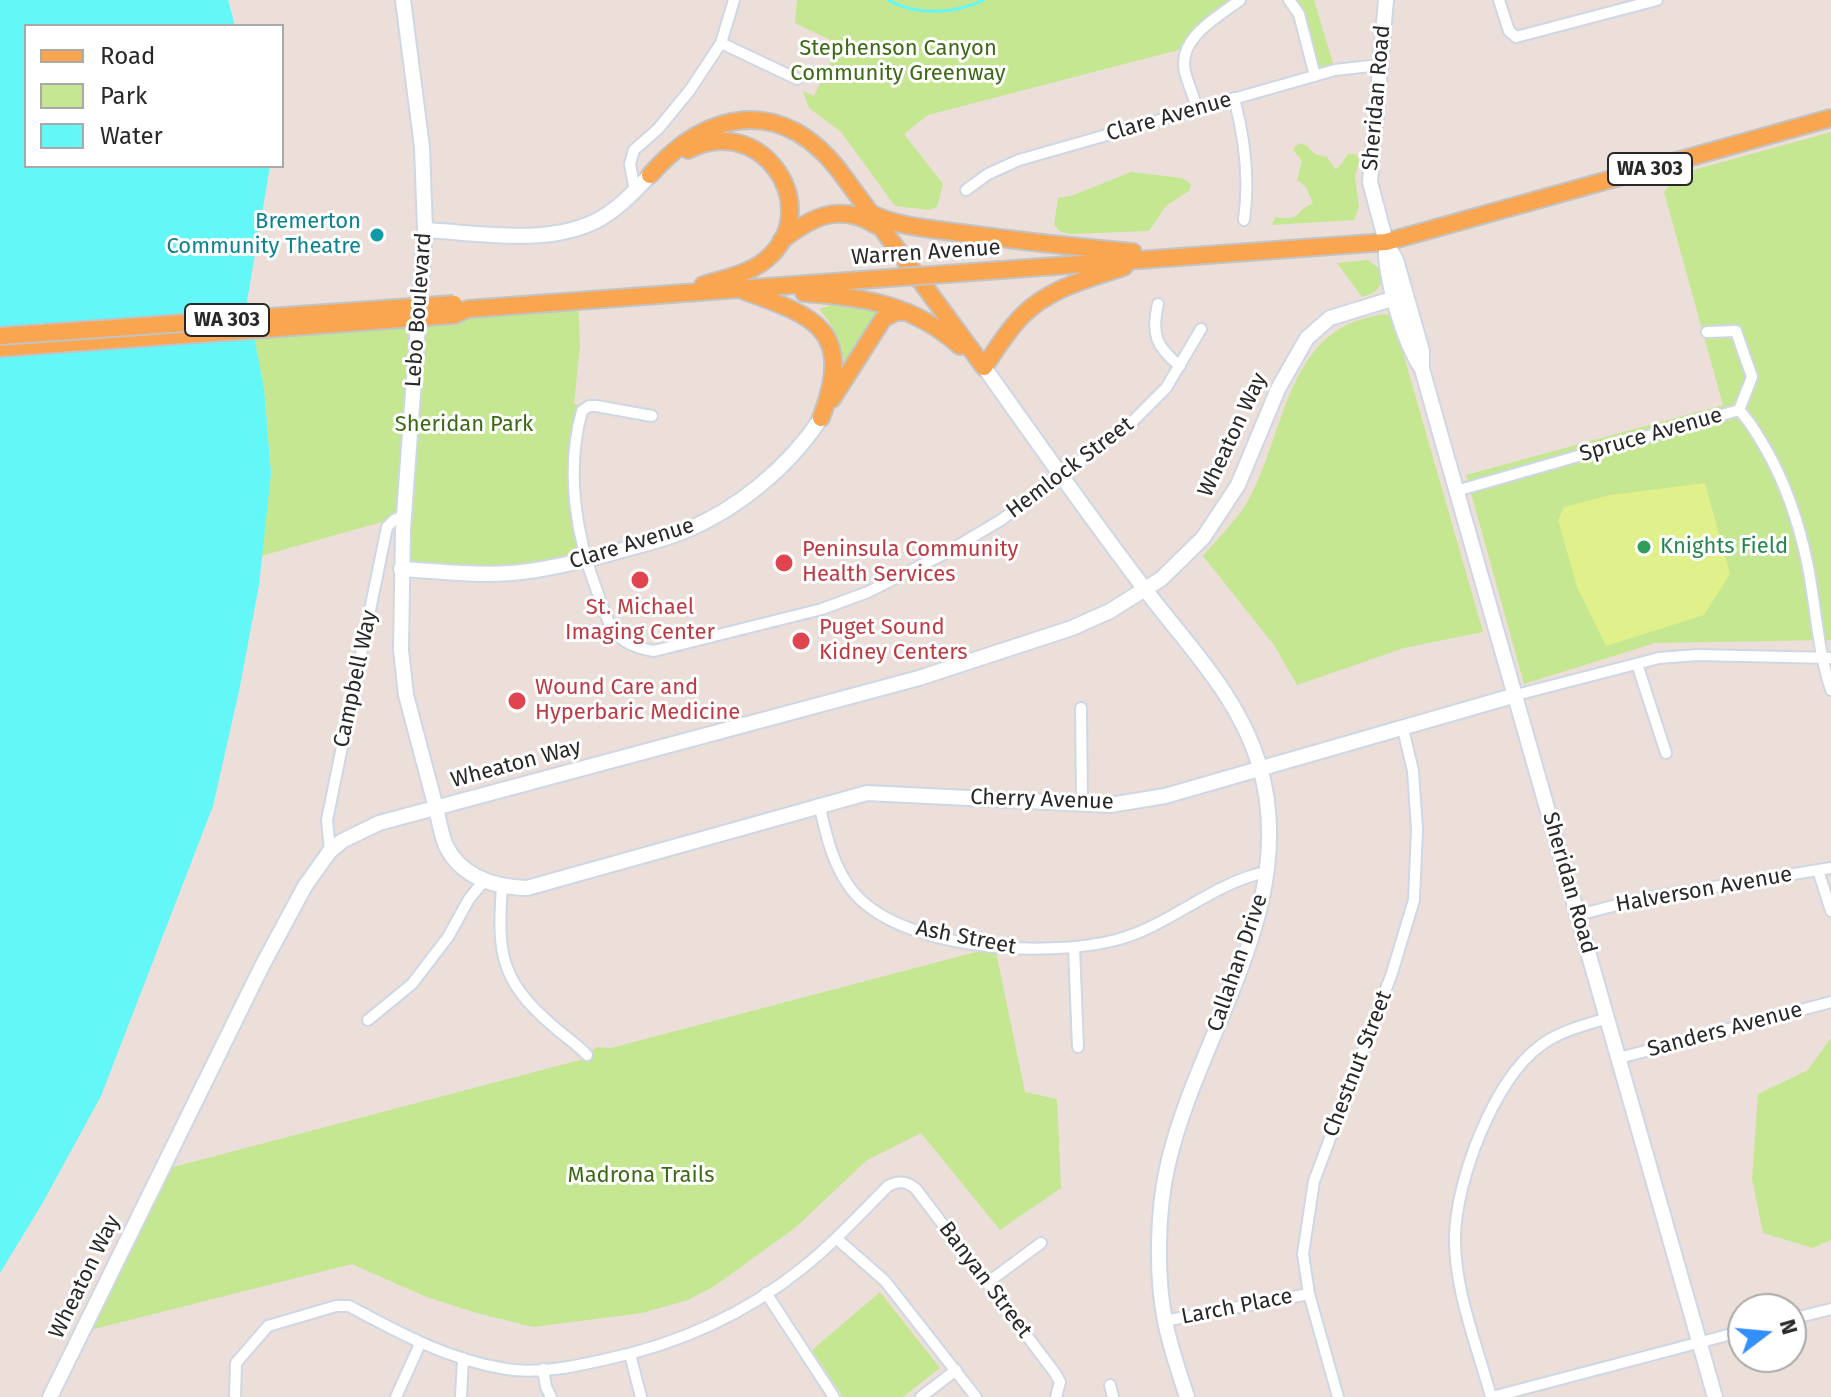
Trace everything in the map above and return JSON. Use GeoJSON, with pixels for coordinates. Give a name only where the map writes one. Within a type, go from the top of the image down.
{"type":"FeatureCollection","features":[{"type":"Feature","properties":{"kind":"main road","name":"Lebo Boulevard"},"geometry":{"type":"LineString","coordinates":[[403,0],[422,147],[425,230],[401,569],[403,679],[436,808]]}},
{"type":"Feature","properties":{"kind":"main road","name":"Sheridan Road"},"geometry":{"type":"LineString","coordinates":[[1386,0],[1370,182],[1422,351],[1422,369],[1456,491],[1715,1397]]}},
{"type":"Feature","properties":{"kind":"main road","name":"WA 303"},"geometry":{"type":"LineString","coordinates":[[1386,242],[1831,118]]}},
{"type":"Feature","properties":{"kind":"main road"},"geometry":{"type":"LineString","coordinates":[[425,230],[532,235],[569,232],[604,216],[687,141],[713,126],[748,119],[774,122],[797,131],[818,146],[838,169],[984,367]]}},
{"type":"Feature","properties":{"kind":"main road"},"geometry":{"type":"LineString","coordinates":[[650,175],[697,145],[722,140],[745,144],[768,158],[783,180],[789,205],[788,221],[781,241],[770,257],[746,271],[681,292]]}},
{"type":"Feature","properties":{"kind":"main road"},"geometry":{"type":"LineString","coordinates":[[869,212],[898,222],[977,235],[1051,245],[1191,256]]}},
{"type":"Feature","properties":{"kind":"main road"},"geometry":{"type":"LineString","coordinates":[[781,241],[808,220],[827,215],[855,216],[884,230]]}},
{"type":"Feature","properties":{"kind":"main road","name":"Sheridan Road"},"geometry":{"type":"LineString","coordinates":[[1386,242],[1385,263],[1412,354],[1422,369]]}},
{"type":"Feature","properties":{"kind":"main road","name":"Warren Avenue"},"geometry":{"type":"LineString","coordinates":[[459,309],[1386,242]]}},
{"type":"Feature","properties":{"kind":"main road"},"geometry":{"type":"LineString","coordinates":[[984,367],[1018,320],[1045,297],[1069,285],[1150,259]]}},
{"type":"Feature","properties":{"kind":"main road"},"geometry":{"type":"LineString","coordinates":[[738,289],[845,296],[882,302],[942,330],[984,367]]}},
{"type":"Feature","properties":{"kind":"main road"},"geometry":{"type":"LineString","coordinates":[[738,289],[803,313],[824,333],[831,348],[833,367],[831,392],[821,418]]}},
{"type":"Feature","properties":{"kind":"main road","name":"Wheaton Way"},"geometry":{"type":"LineString","coordinates":[[50,1397],[262,966],[305,886],[330,851],[342,841],[366,828],[436,808],[919,678],[1072,628],[1145,591],[1197,546],[1232,497],[1278,389],[1307,338],[1330,318],[1395,298]]}},
{"type":"Feature","properties":{"kind":"main road","name":"WA 303"},"geometry":{"type":"LineString","coordinates":[[0,336],[459,309]]}},
{"type":"Feature","properties":{"kind":"main road","name":"WA 303"},"geometry":{"type":"LineString","coordinates":[[0,348],[459,309]]}},
{"type":"Feature","properties":{"kind":"main road"},"geometry":{"type":"LineString","coordinates":[[821,418],[877,325],[889,315],[907,312]]}},
{"type":"Feature","properties":{"kind":"main road","name":"Callahan Drive"},"geometry":{"type":"LineString","coordinates":[[984,367],[1145,591],[1229,698],[1250,737],[1260,768],[1270,823],[1260,911],[1183,1114],[1167,1165],[1160,1269],[1164,1321],[1187,1397]]}},
{"type":"Feature","properties":{"kind":"main road","name":"Clare Avenue"},"geometry":{"type":"LineString","coordinates":[[401,569],[499,574],[548,569],[671,536],[712,518],[771,476],[803,443],[821,418]]}},
{"type":"Feature","properties":{"kind":"main road","name":"Cherry Avenue"},"geometry":{"type":"LineString","coordinates":[[436,808],[446,846],[463,869],[483,882],[527,888],[867,793],[1114,805],[1165,796],[1516,695]]}},
{"type":"Feature","properties":{"kind":"street"},"geometry":{"type":"LineString","coordinates":[[635,191],[630,164],[634,150],[658,129],[721,43],[734,0]]}},
{"type":"Feature","properties":{"kind":"street"},"geometry":{"type":"LineString","coordinates":[[1197,109],[1184,71],[1186,48],[1199,32],[1240,0]]}},
{"type":"Feature","properties":{"kind":"street"},"geometry":{"type":"LineString","coordinates":[[1289,0],[1299,14],[1315,76]]}},
{"type":"Feature","properties":{"kind":"street"},"geometry":{"type":"LineString","coordinates":[[1499,0],[1509,31],[1516,37],[1657,0]]}},
{"type":"Feature","properties":{"kind":"street"},"geometry":{"type":"LineString","coordinates":[[721,43],[797,79]]}},
{"type":"Feature","properties":{"kind":"street","name":"Clare Avenue"},"geometry":{"type":"LineString","coordinates":[[966,190],[998,168],[1019,160],[1335,70],[1379,65]]}},
{"type":"Feature","properties":{"kind":"street"},"geometry":{"type":"LineString","coordinates":[[1234,98],[1246,148],[1244,220]]}},
{"type":"Feature","properties":{"kind":"street"},"geometry":{"type":"LineString","coordinates":[[1158,304],[1153,325],[1157,339],[1162,351],[1180,366]]}},
{"type":"Feature","properties":{"kind":"street","name":"Hemlock Street"},"geometry":{"type":"LineString","coordinates":[[585,560],[613,630],[632,647],[654,651],[810,613],[864,593],[944,554],[1001,520],[1130,424],[1166,388],[1201,329]]}},
{"type":"Feature","properties":{"kind":"street","name":"Spruce Avenue"},"geometry":{"type":"LineString","coordinates":[[1456,491],[1739,410],[1752,377],[1736,331],[1707,332]]}},
{"type":"Feature","properties":{"kind":"street"},"geometry":{"type":"LineString","coordinates":[[585,560],[576,513],[575,475],[582,411],[589,406],[652,416]]}},
{"type":"Feature","properties":{"kind":"street"},"geometry":{"type":"LineString","coordinates":[[1739,410],[1748,419],[1775,465],[1796,518],[1831,690]]}},
{"type":"Feature","properties":{"kind":"street","name":"Campbell Way"},"geometry":{"type":"LineString","coordinates":[[330,851],[327,820],[387,527],[404,516]]}},
{"type":"Feature","properties":{"kind":"street","name":"Cherry Avenue"},"geometry":{"type":"LineString","coordinates":[[1516,695],[1659,658],[1697,655],[1826,658]]}},
{"type":"Feature","properties":{"kind":"street"},"geometry":{"type":"LineString","coordinates":[[1637,664],[1666,753]]}},
{"type":"Feature","properties":{"kind":"street"},"geometry":{"type":"LineString","coordinates":[[1081,708],[1082,804]]}},
{"type":"Feature","properties":{"kind":"street","name":"Chestnut Street"},"geometry":{"type":"LineString","coordinates":[[1338,1397],[1309,1294],[1303,1254],[1314,1181],[1392,973],[1414,900],[1417,829],[1413,771],[1403,729]]}},
{"type":"Feature","properties":{"kind":"street","name":"Ash Street"},"geometry":{"type":"LineString","coordinates":[[819,804],[830,851],[851,889],[863,902],[889,921],[974,945],[1032,950],[1118,940],[1170,919],[1245,877],[1266,872]]}},
{"type":"Feature","properties":{"kind":"street","name":"Halverson Avenue"},"geometry":{"type":"LineString","coordinates":[[1578,915],[1640,899],[1831,868]]}},
{"type":"Feature","properties":{"kind":"street"},"geometry":{"type":"LineString","coordinates":[[1818,870],[1831,911]]}},
{"type":"Feature","properties":{"kind":"street"},"geometry":{"type":"LineString","coordinates":[[368,1020],[412,984],[448,937],[469,899],[483,882]]}},
{"type":"Feature","properties":{"kind":"street"},"geometry":{"type":"LineString","coordinates":[[502,887],[499,934],[512,980],[531,1006],[587,1055]]}},
{"type":"Feature","properties":{"kind":"street"},"geometry":{"type":"LineString","coordinates":[[1074,947],[1078,1047]]}},
{"type":"Feature","properties":{"kind":"street","name":"Sanders Avenue"},"geometry":{"type":"LineString","coordinates":[[1619,1058],[1831,1002]]}},
{"type":"Feature","properties":{"kind":"street"},"geometry":{"type":"LineString","coordinates":[[1608,1018],[1567,1031],[1540,1045],[1514,1070],[1490,1110],[1460,1193],[1455,1236],[1459,1282],[1491,1397],[1727,1335]]}},
{"type":"Feature","properties":{"kind":"street","name":"Banyan Street"},"geometry":{"type":"LineString","coordinates":[[836,1238],[888,1186],[900,1182],[911,1184],[1055,1373],[1058,1393]]}},
{"type":"Feature","properties":{"kind":"street"},"geometry":{"type":"LineString","coordinates":[[235,1397],[236,1363],[268,1326],[289,1319],[345,1305],[420,1344],[463,1358],[506,1369],[569,1367],[630,1354],[689,1335],[766,1293],[806,1265],[836,1238],[885,1281],[976,1397]]}},
{"type":"Feature","properties":{"kind":"street"},"geometry":{"type":"LineString","coordinates":[[987,1283],[1041,1243]]}},
{"type":"Feature","properties":{"kind":"street"},"geometry":{"type":"LineString","coordinates":[[766,1293],[834,1397]]}},
{"type":"Feature","properties":{"kind":"street","name":"Larch Place"},"geometry":{"type":"LineString","coordinates":[[1164,1321],[1309,1294]]}},
{"type":"Feature","properties":{"kind":"street"},"geometry":{"type":"LineString","coordinates":[[1807,1315],[1831,1309]]}},
{"type":"Feature","properties":{"kind":"street"},"geometry":{"type":"LineString","coordinates":[[396,1397],[420,1344]]}},
{"type":"Feature","properties":{"kind":"street"},"geometry":{"type":"LineString","coordinates":[[630,1354],[641,1397]]}},
{"type":"Feature","properties":{"kind":"street"},"geometry":{"type":"LineString","coordinates":[[461,1397],[463,1358]]}},
{"type":"Feature","properties":{"kind":"street"},"geometry":{"type":"LineString","coordinates":[[543,1369],[551,1397]]}},
{"type":"Feature","properties":{"kind":"street"},"geometry":{"type":"LineString","coordinates":[[921,1397],[956,1370]]}},
{"type":"Feature","properties":{"kind":"street"},"geometry":{"type":"LineString","coordinates":[[1110,1385],[1113,1397]]}},
{"type":"Feature","properties":{"kind":"green space","name":"Stephenson Canyon Community Greenway"},"geometry":{"type":"Polygon","coordinates":[[[797,0],[1240,0],[1186,48],[928,115],[904,134],[943,184],[937,207],[929,210],[895,206],[841,132],[809,108],[803,91],[814,96],[839,44],[795,23],[797,0]]]}},
{"type":"Feature","properties":{"kind":"green space"},"geometry":{"type":"Polygon","coordinates":[[[1289,0],[1314,0],[1335,70],[1315,76],[1289,0]]]}},
{"type":"Feature","properties":{"kind":"green space"},"geometry":{"type":"Polygon","coordinates":[[[1831,132],[1831,640],[1655,643],[1524,684],[1466,475],[1723,405],[1664,192],[1679,174],[1831,132]]]}},
{"type":"Feature","properties":{"kind":"green space"},"geometry":{"type":"Polygon","coordinates":[[[1301,143],[1315,154],[1327,157],[1335,169],[1348,154],[1356,154],[1359,161],[1355,177],[1359,207],[1354,220],[1272,225],[1275,217],[1291,218],[1313,204],[1306,187],[1297,180],[1302,161],[1294,147],[1301,143]]]}},
{"type":"Feature","properties":{"kind":"green space"},"geometry":{"type":"Polygon","coordinates":[[[1131,172],[1182,178],[1191,184],[1189,191],[1166,206],[1149,231],[1071,234],[1061,232],[1054,225],[1058,198],[1071,196],[1131,172]]]}},
{"type":"Feature","properties":{"kind":"green space"},"geometry":{"type":"Polygon","coordinates":[[[1368,260],[1381,270],[1381,280],[1375,291],[1362,297],[1337,263],[1368,260]]]}},
{"type":"Feature","properties":{"kind":"green space","name":"Sheridan Park"},"geometry":{"type":"Polygon","coordinates":[[[578,299],[580,345],[574,404],[589,406],[582,411],[575,475],[585,560],[548,569],[401,569],[403,516],[261,556],[271,474],[264,388],[252,330],[578,299]]]}},
{"type":"Feature","properties":{"kind":"green space"},"geometry":{"type":"Polygon","coordinates":[[[834,304],[863,304],[882,311],[840,380],[836,334],[819,309],[834,304]]]}},
{"type":"Feature","properties":{"kind":"green space"},"geometry":{"type":"Polygon","coordinates":[[[1387,314],[1393,318],[1483,632],[1404,648],[1297,685],[1274,645],[1203,556],[1249,499],[1283,411],[1309,358],[1328,337],[1354,322],[1387,314]]]}},
{"type":"Feature","properties":{"kind":"green space","name":"Knights Field"},"geometry":{"type":"Polygon","coordinates":[[[1705,483],[1730,574],[1704,615],[1606,646],[1577,587],[1558,520],[1564,507],[1610,495],[1705,483]]]}},
{"type":"Feature","properties":{"kind":"green space","name":"Madrona Trails"},"geometry":{"type":"Polygon","coordinates":[[[995,947],[1025,1092],[1057,1099],[1061,1188],[1000,1230],[921,1133],[867,1160],[796,1227],[716,1285],[688,1300],[642,1313],[533,1327],[424,1296],[352,1264],[82,1332],[162,1170],[580,1060],[597,1047],[611,1048],[995,947]]]}},
{"type":"Feature","properties":{"kind":"green space"},"geometry":{"type":"Polygon","coordinates":[[[1831,1038],[1831,1240],[1813,1248],[1763,1233],[1752,1179],[1758,1094],[1808,1070],[1831,1038]]]}},
{"type":"Feature","properties":{"kind":"green space"},"geometry":{"type":"Polygon","coordinates":[[[880,1292],[940,1368],[903,1397],[843,1397],[812,1350],[880,1292]]]}},
{"type":"Feature","properties":{"kind":"water"},"geometry":{"type":"Polygon","coordinates":[[[0,0],[228,0],[234,24],[24,24],[24,168],[270,168],[247,301],[264,388],[271,474],[259,585],[213,806],[101,1096],[0,1273],[0,0]]]}},
{"type":"Feature","properties":{"kind":"waterway"},"geometry":{"type":"LineString","coordinates":[[888,0],[923,11],[961,8],[984,0]]}},
{"type":"Feature","properties":{"kind":"place","name":"Bremerton Community Theatre"},"geometry":{"type":"Point","coordinates":[377,235]}},
{"type":"Feature","properties":{"kind":"place","name":"Knights Field"},"geometry":{"type":"Point","coordinates":[1644,547]}},
{"type":"Feature","properties":{"kind":"place","name":"Peninsula Community Health Services"},"geometry":{"type":"Point","coordinates":[784,563]}},
{"type":"Feature","properties":{"kind":"place","name":"St. Michael Imaging Center"},"geometry":{"type":"Point","coordinates":[640,580]}},
{"type":"Feature","properties":{"kind":"place","name":"Puget Sound Kidney Centers"},"geometry":{"type":"Point","coordinates":[801,641]}},
{"type":"Feature","properties":{"kind":"place","name":"Wound Care and Hyperbaric Medicine"},"geometry":{"type":"Point","coordinates":[517,701]}}]}
